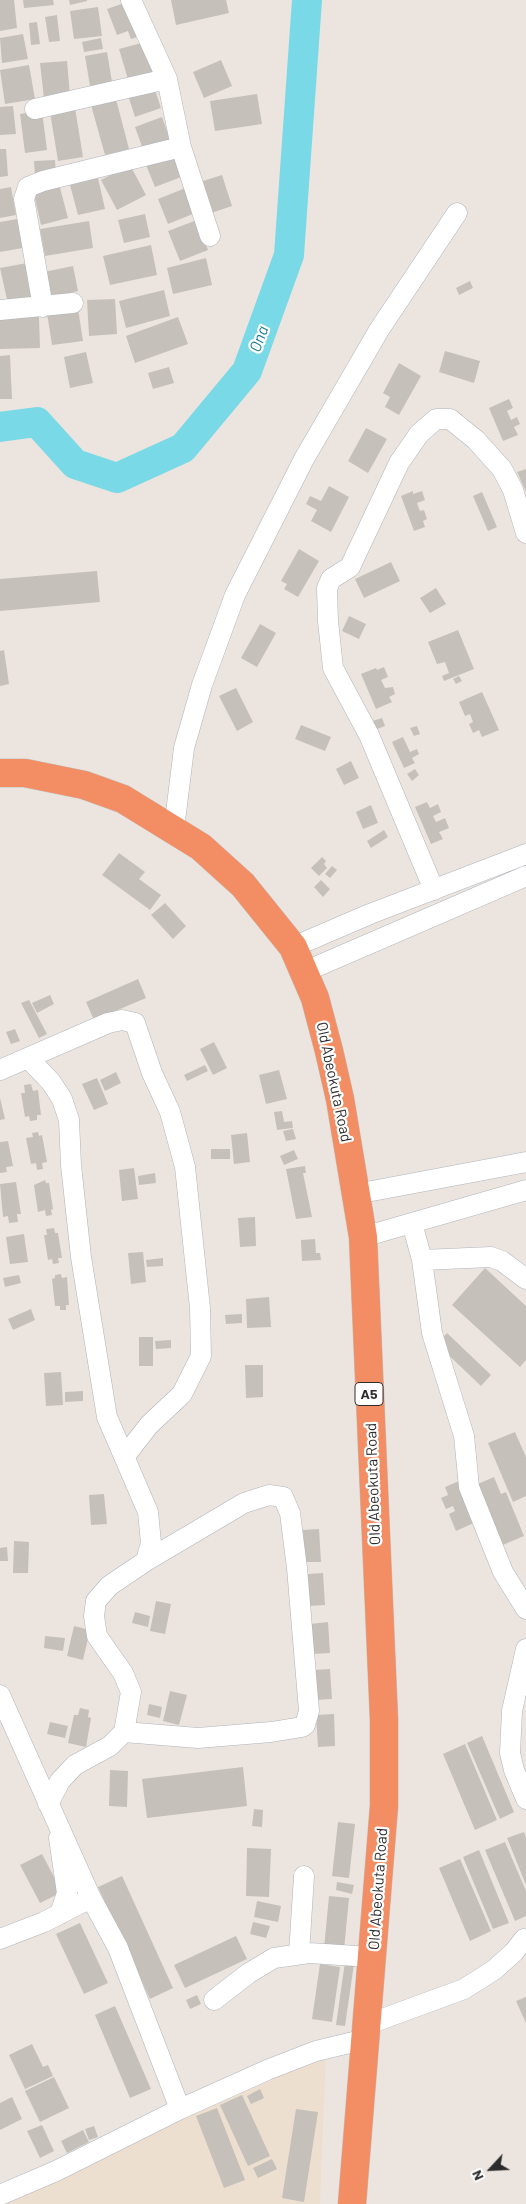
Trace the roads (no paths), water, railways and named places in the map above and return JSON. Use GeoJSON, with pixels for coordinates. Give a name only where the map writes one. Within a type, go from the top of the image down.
{"type":"FeatureCollection","features":[{"type":"Feature","properties":{"kind":"highway","name":"Old Abeokuta Road"},"geometry":{"type":"LineString","coordinates":[[0,773],[25,773],[84,785],[123,800],[201,847],[243,885],[298,960],[315,998],[329,1051],[340,1099],[363,1237],[384,1720],[384,1806],[352,2204]]}},
{"type":"Feature","properties":{"kind":"street"},"geometry":{"type":"LineString","coordinates":[[131,0],[167,79],[181,148],[210,236]]}},
{"type":"Feature","properties":{"kind":"street"},"geometry":{"type":"LineString","coordinates":[[36,109],[167,79]]}},
{"type":"Feature","properties":{"kind":"street"},"geometry":{"type":"LineString","coordinates":[[43,306],[24,199],[28,187],[42,181],[181,148]]}},
{"type":"Feature","properties":{"kind":"street"},"geometry":{"type":"LineString","coordinates":[[174,829],[184,748],[202,685],[235,596],[308,451],[380,330],[457,213]]}},
{"type":"Feature","properties":{"kind":"street"},"geometry":{"type":"LineString","coordinates":[[0,310],[73,303]]}},
{"type":"Feature","properties":{"kind":"street"},"geometry":{"type":"LineString","coordinates":[[434,890],[369,734],[333,668],[327,588],[331,579],[350,567],[399,463],[419,434],[436,419],[450,419],[476,440],[502,469],[513,490],[526,533]]}},
{"type":"Feature","properties":{"kind":"street"},"geometry":{"type":"LineString","coordinates":[[298,960],[370,914],[526,854]]}},
{"type":"Feature","properties":{"kind":"street"},"geometry":{"type":"LineString","coordinates":[[298,960],[526,876]]}},
{"type":"Feature","properties":{"kind":"street"},"geometry":{"type":"LineString","coordinates":[[0,1070],[108,1023],[122,1020],[135,1023],[152,1073],[170,1112],[185,1166],[200,1308],[201,1356],[182,1394],[149,1425],[125,1456]]}},
{"type":"Feature","properties":{"kind":"street"},"geometry":{"type":"LineString","coordinates":[[28,1058],[51,1082],[62,1099],[69,1120],[71,1165],[81,1257],[96,1354],[107,1417],[148,1512],[151,1543],[146,1561]]}},
{"type":"Feature","properties":{"kind":"street"},"geometry":{"type":"LineString","coordinates":[[356,1194],[487,1171],[526,1162]]}},
{"type":"Feature","properties":{"kind":"street"},"geometry":{"type":"LineString","coordinates":[[487,1171],[492,1200]]}},
{"type":"Feature","properties":{"kind":"street"},"geometry":{"type":"LineString","coordinates":[[447,1178],[451,1211]]}},
{"type":"Feature","properties":{"kind":"street"},"geometry":{"type":"LineString","coordinates":[[363,1237],[526,1190]]}},
{"type":"Feature","properties":{"kind":"street"},"geometry":{"type":"LineString","coordinates":[[412,1223],[422,1260],[432,1333],[464,1436],[469,1487],[503,1572],[526,1609]]}},
{"type":"Feature","properties":{"kind":"street"},"geometry":{"type":"LineString","coordinates":[[422,1260],[491,1257],[502,1261],[526,1279]]}},
{"type":"Feature","properties":{"kind":"street"},"geometry":{"type":"LineString","coordinates":[[48,1804],[60,1781],[75,1765],[110,1746],[124,1732],[131,1692],[123,1673],[97,1636],[94,1616],[96,1601],[109,1586],[146,1561],[244,1503],[269,1495],[283,1497],[290,1513],[297,1568],[309,1711],[305,1725],[272,1732],[198,1738],[124,1732]]}},
{"type":"Feature","properties":{"kind":"street"},"geometry":{"type":"LineString","coordinates":[[526,1649],[512,1711],[510,1753],[514,1770],[526,1799]]}},
{"type":"Feature","properties":{"kind":"street"},"geometry":{"type":"LineString","coordinates":[[0,1695],[91,1898],[118,1948],[180,2109]]}},
{"type":"Feature","properties":{"kind":"street"},"geometry":{"type":"LineString","coordinates":[[59,1826],[59,1847],[67,1893],[60,1914]]}},
{"type":"Feature","properties":{"kind":"street"},"geometry":{"type":"LineString","coordinates":[[299,1954],[304,1876]]}},
{"type":"Feature","properties":{"kind":"street"},"geometry":{"type":"LineString","coordinates":[[0,1939],[60,1914],[91,1898]]}},
{"type":"Feature","properties":{"kind":"street"},"geometry":{"type":"LineString","coordinates":[[0,2195],[56,2171],[180,2109],[267,2070],[366,2032],[464,1989],[494,1970],[514,1952],[524,1939]]}},
{"type":"Feature","properties":{"kind":"street"},"geometry":{"type":"LineString","coordinates":[[214,2000],[249,1973],[274,1958],[299,1954],[372,1958]]}},
{"type":"Feature","properties":{"kind":"waterway","name":"Ona"},"geometry":{"type":"LineString","coordinates":[[0,427],[37,422],[75,464],[117,478],[183,448],[247,371],[289,255],[307,0]]}}]}
